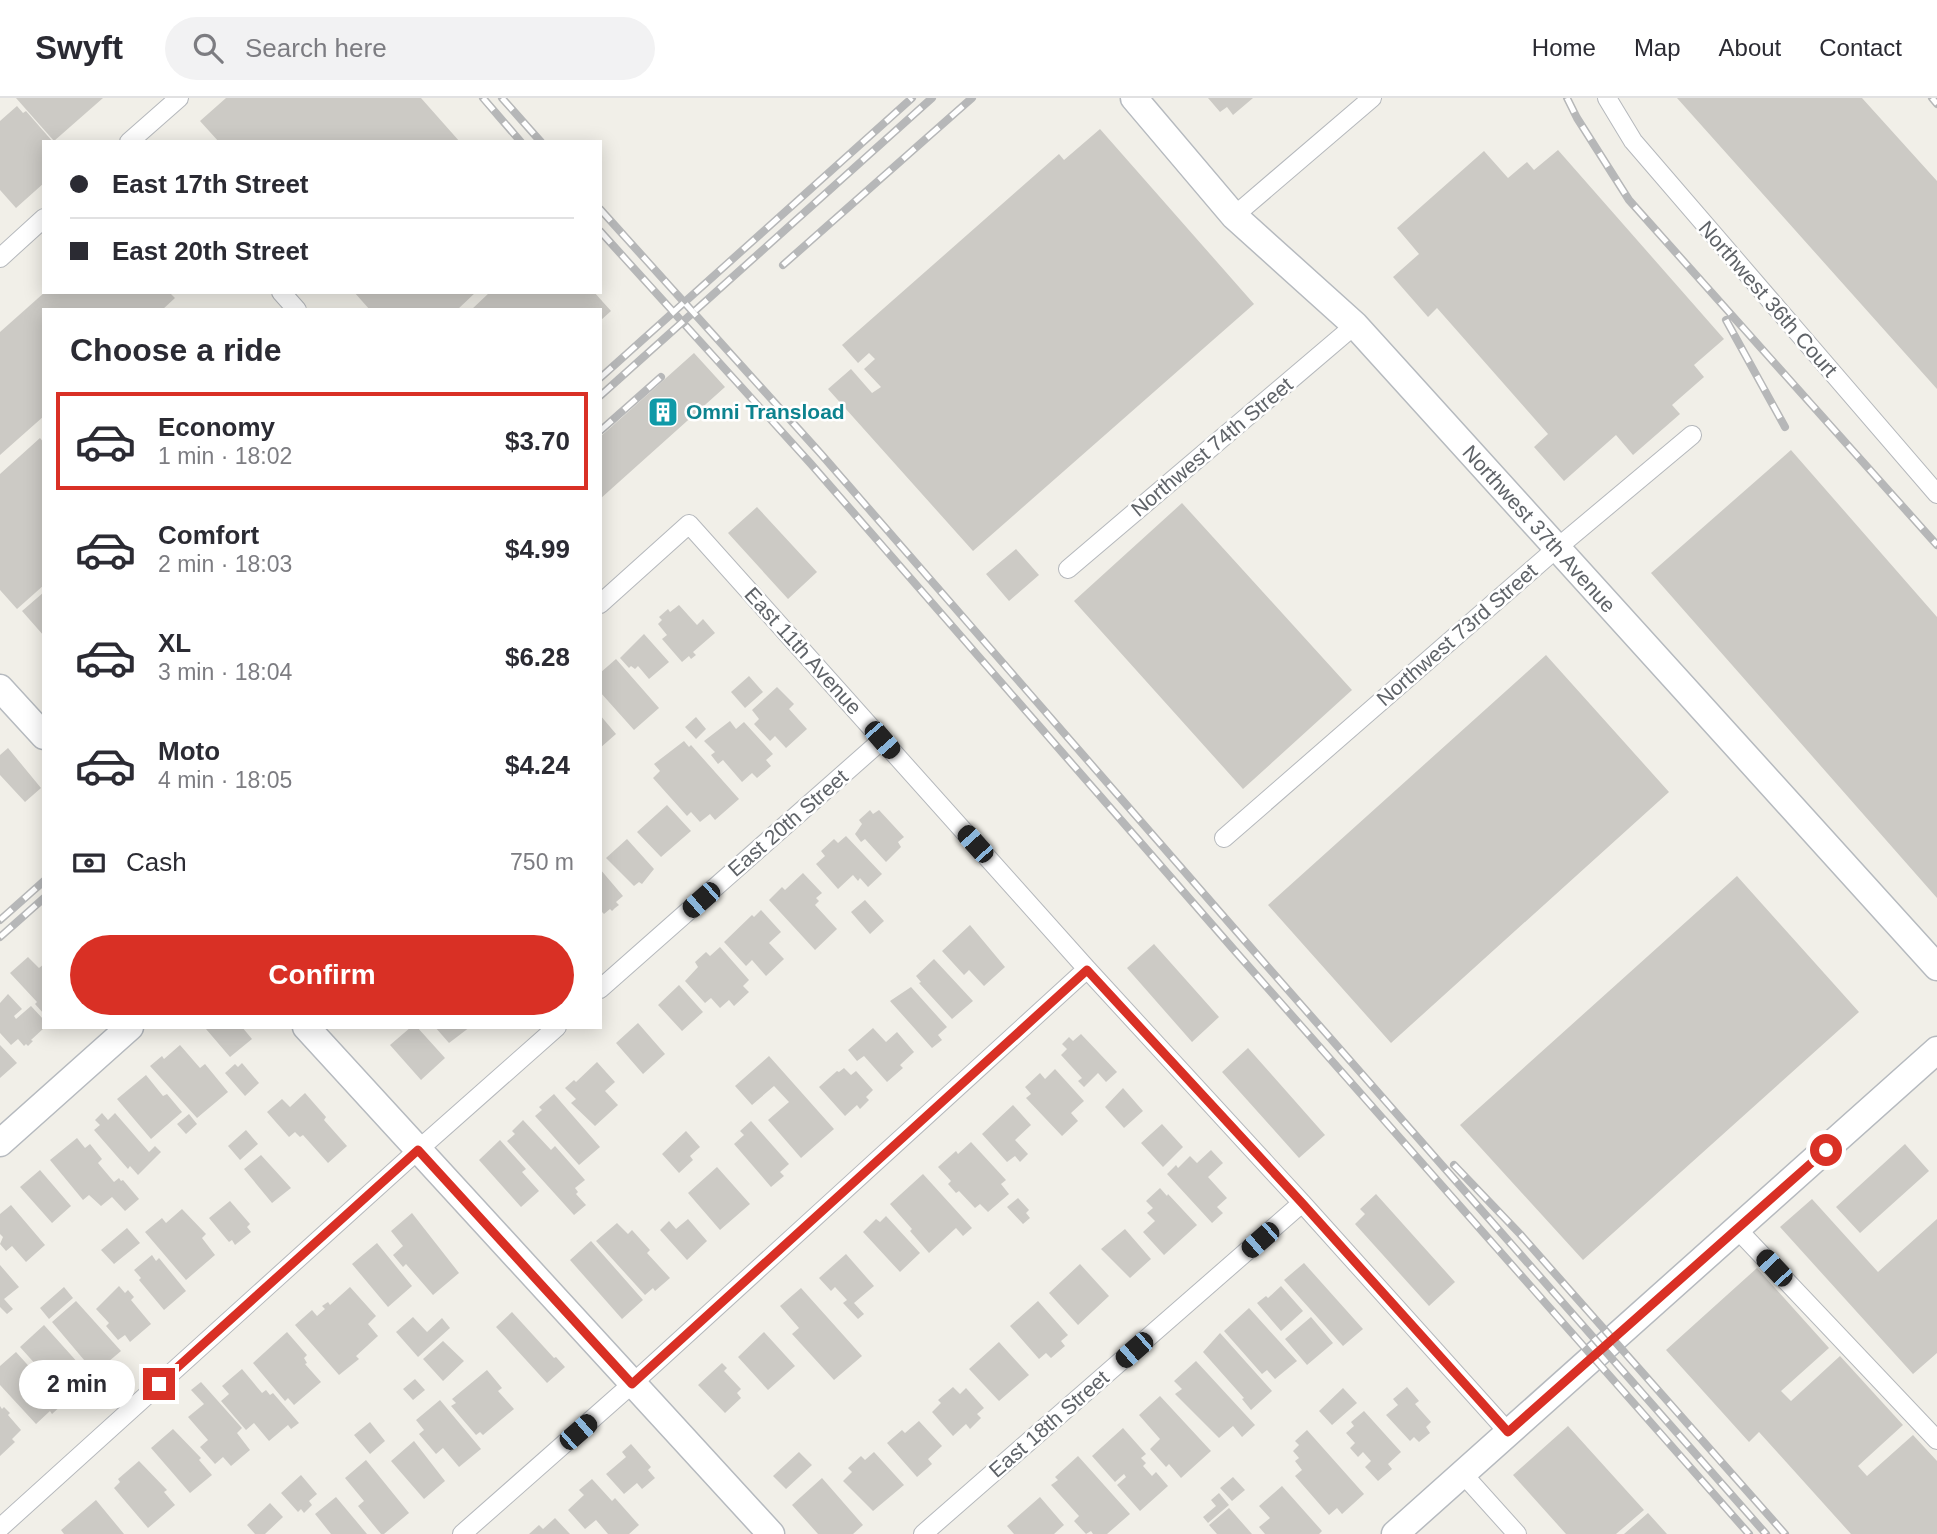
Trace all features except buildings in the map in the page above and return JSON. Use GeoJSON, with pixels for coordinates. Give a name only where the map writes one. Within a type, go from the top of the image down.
{"type":"FeatureCollection","features":[{"type":"Feature","properties":{"kind":"street"},"geometry":{"type":"LineString","coordinates":[[138,139],[179,98]]}},
{"type":"Feature","properties":{"kind":"street","name":"Northwest 37th Avenue"},"geometry":{"type":"LineString","coordinates":[[1134,98],[1234,216],[1355,325],[1937,967]]}},
{"type":"Feature","properties":{"kind":"street"},"geometry":{"type":"LineString","coordinates":[[1234,216],[1372,98]]}},
{"type":"Feature","properties":{"kind":"street","name":"Northwest 36th Court"},"geometry":{"type":"LineString","coordinates":[[1607,98],[1633,141],[1937,494]]}},
{"type":"Feature","properties":{"kind":"street"},"geometry":{"type":"LineString","coordinates":[[0,258],[42,220]]}},
{"type":"Feature","properties":{"kind":"street"},"geometry":{"type":"LineString","coordinates":[[283,294],[295,308]]}},
{"type":"Feature","properties":{"kind":"street","name":"Northwest 74th Street"},"geometry":{"type":"LineString","coordinates":[[1068,569],[1355,325]]}},
{"type":"Feature","properties":{"kind":"street","name":"Northwest 73rd Street"},"geometry":{"type":"LineString","coordinates":[[1224,838],[1557,548],[1692,435]]}},
{"type":"Feature","properties":{"kind":"street","name":"East 11th Avenue"},"geometry":{"type":"LineString","coordinates":[[602,602],[689,524],[1087,970],[1508,1432]]}},
{"type":"Feature","properties":{"kind":"street"},"geometry":{"type":"LineString","coordinates":[[0,688],[42,734]]}},
{"type":"Feature","properties":{"kind":"street","name":"East 20th Street"},"geometry":{"type":"LineString","coordinates":[[602,987],[882,740]]}},
{"type":"Feature","properties":{"kind":"street"},"geometry":{"type":"LineString","coordinates":[[462,1534],[632,1384],[1087,970]]}},
{"type":"Feature","properties":{"kind":"street"},"geometry":{"type":"LineString","coordinates":[[0,1143],[128,1029]]}},
{"type":"Feature","properties":{"kind":"street"},"geometry":{"type":"LineString","coordinates":[[308,1029],[771,1534]]}},
{"type":"Feature","properties":{"kind":"street"},"geometry":{"type":"LineString","coordinates":[[0,1528],[554,1029]]}},
{"type":"Feature","properties":{"kind":"street"},"geometry":{"type":"LineString","coordinates":[[1395,1534],[1937,1050]]}},
{"type":"Feature","properties":{"kind":"street","name":"East 18th Street"},"geometry":{"type":"LineString","coordinates":[[923,1534],[1302,1203]]}},
{"type":"Feature","properties":{"kind":"street"},"geometry":{"type":"LineString","coordinates":[[1738,1230],[1937,1440]]}},
{"type":"Feature","properties":{"kind":"street"},"geometry":{"type":"LineString","coordinates":[[1463,1474],[1517,1534]]}},
{"type":"Feature","properties":{"kind":"railway"},"geometry":{"type":"LineString","coordinates":[[483,98],[519,140]]}},
{"type":"Feature","properties":{"kind":"railway"},"geometry":{"type":"LineString","coordinates":[[502,98],[539,140]]}},
{"type":"Feature","properties":{"kind":"railway"},"geometry":{"type":"LineString","coordinates":[[602,376],[912,98]]}},
{"type":"Feature","properties":{"kind":"railway"},"geometry":{"type":"LineString","coordinates":[[602,394],[932,98]]}},
{"type":"Feature","properties":{"kind":"railway"},"geometry":{"type":"LineString","coordinates":[[783,265],[972,98]]}},
{"type":"Feature","properties":{"kind":"railway"},"geometry":{"type":"LineString","coordinates":[[1567,98],[1629,200],[1937,545]]}},
{"type":"Feature","properties":{"kind":"railway"},"geometry":{"type":"LineString","coordinates":[[1932,98],[1937,104]]}},
{"type":"Feature","properties":{"kind":"railway"},"geometry":{"type":"LineString","coordinates":[[602,211],[821,454],[1766,1534]]}},
{"type":"Feature","properties":{"kind":"railway"},"geometry":{"type":"LineString","coordinates":[[602,233],[811,464],[1235,951],[1749,1534]]}},
{"type":"Feature","properties":{"kind":"railway"},"geometry":{"type":"LineString","coordinates":[[1726,320],[1785,427]]}},
{"type":"Feature","properties":{"kind":"railway"},"geometry":{"type":"LineString","coordinates":[[602,429],[661,377]]}},
{"type":"Feature","properties":{"kind":"railway"},"geometry":{"type":"LineString","coordinates":[[0,920],[42,883]]}},
{"type":"Feature","properties":{"kind":"railway"},"geometry":{"type":"LineString","coordinates":[[0,937],[42,900]]}},
{"type":"Feature","properties":{"kind":"railway"},"geometry":{"type":"LineString","coordinates":[[1454,1165],[1520,1234],[1785,1534]]}},
{"type":"Feature","properties":{"kind":"place","name":"Omni Transload"},"geometry":{"type":"Point","coordinates":[663,412]}},
{"type":"Feature","properties":{"kind":"route"},"geometry":{"type":"LineString","coordinates":[[159,1384],[418,1150],[632,1384],[1087,970],[1508,1432],[1826,1150]]}}]}
